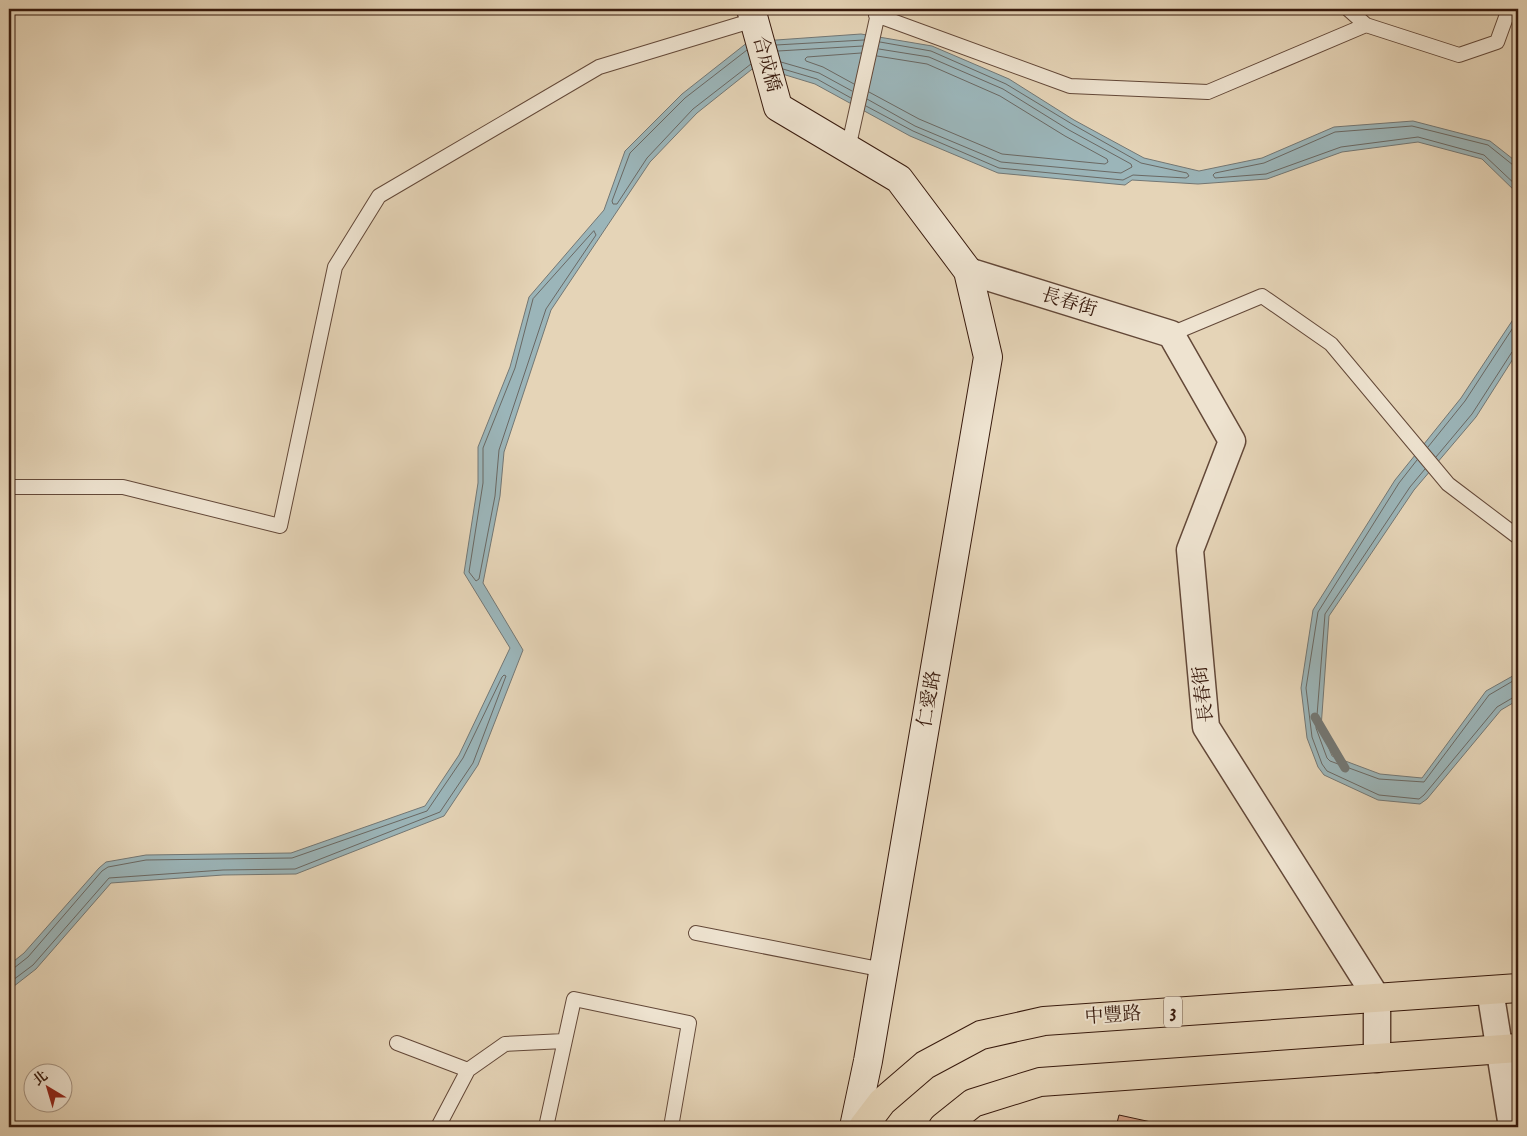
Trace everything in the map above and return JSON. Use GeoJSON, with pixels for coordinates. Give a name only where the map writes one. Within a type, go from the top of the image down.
{"type":"FeatureCollection","features":[{"type":"Feature","properties":{"kind":"main road","name":"中豐路"},"geometry":{"type":"LineString","coordinates":[[863,1127],[882,1102],[925,1065],[980,1035],[1044,1021],[1518,988]]}},
{"type":"Feature","properties":{"kind":"main road"},"geometry":{"type":"LineString","coordinates":[[943,1127],[973,1103],[1040,1082],[1509,1049]]}},
{"type":"Feature","properties":{"kind":"street","name":"合成橋"},"geometry":{"type":"LineString","coordinates":[[752,14],[778,107],[848,149]]}},
{"type":"Feature","properties":{"kind":"street"},"geometry":{"type":"LineString","coordinates":[[848,149],[899,178],[968,271]]}},
{"type":"Feature","properties":{"kind":"street","name":"長春街"},"geometry":{"type":"LineString","coordinates":[[968,271],[1171,334],[1232,440],[1190,550],[1206,727],[1376,998]]}},
{"type":"Feature","properties":{"kind":"street","name":"仁愛路"},"geometry":{"type":"LineString","coordinates":[[854,1127],[884,970],[988,357],[968,271]]}},
{"type":"Feature","properties":{"kind":"street"},"geometry":{"type":"LineString","coordinates":[[1490,990],[1509,1049],[1512,1127]]}},
{"type":"Feature","properties":{"kind":"street"},"geometry":{"type":"LineString","coordinates":[[1376,998],[1377,1059]]}},
{"type":"Feature","properties":{"kind":"lane"},"geometry":{"type":"LineString","coordinates":[[1348,9],[1366,25],[1458,55],[1497,42],[1509,9]]}},
{"type":"Feature","properties":{"kind":"lane"},"geometry":{"type":"LineString","coordinates":[[848,149],[878,12],[1070,86],[1208,92],[1366,25]]}},
{"type":"Feature","properties":{"kind":"lane"},"geometry":{"type":"LineString","coordinates":[[9,486],[123,487],[280,526],[334,267],[379,196],[598,67],[752,14]]}},
{"type":"Feature","properties":{"kind":"lane"},"geometry":{"type":"LineString","coordinates":[[1171,334],[1262,296],[1331,344],[1448,484],[1518,537]]}},
{"type":"Feature","properties":{"kind":"lane"},"geometry":{"type":"LineString","coordinates":[[696,933],[884,970]]}},
{"type":"Feature","properties":{"kind":"lane"},"geometry":{"type":"LineString","coordinates":[[546,1127],[574,999],[690,1023],[672,1127]]}},
{"type":"Feature","properties":{"kind":"lane"},"geometry":{"type":"LineString","coordinates":[[438,1127],[468,1070],[505,1044],[564,1041]]}},
{"type":"Feature","properties":{"kind":"lane"},"geometry":{"type":"LineString","coordinates":[[397,1043],[468,1070]]}},
{"type":"Feature","properties":{"kind":"water"},"geometry":{"type":"Polygon","coordinates":[[[861,34],[932,46],[1009,79],[1074,120],[1144,158],[1199,171],[1262,158],[1334,127],[1413,121],[1490,141],[1518,163],[1518,194],[1482,159],[1418,142],[1342,152],[1267,179],[1198,184],[1132,180],[1125,185],[998,173],[910,136],[815,84],[756,66],[697,113],[650,162],[551,310],[504,452],[500,496],[483,583],[523,650],[478,765],[444,816],[296,874],[223,875],[111,883],[36,969],[9,990],[9,965],[24,953],[106,862],[146,855],[291,853],[425,806],[459,755],[510,648],[464,573],[478,483],[478,447],[510,367],[529,297],[604,210],[625,151],[682,94],[748,42],[861,34]]]}},
{"type":"Feature","properties":{"kind":"water"},"geometry":{"type":"Polygon","coordinates":[[[1518,312],[1518,351],[1476,417],[1414,490],[1329,616],[1321,728],[1332,756],[1380,774],[1422,778],[1486,691],[1518,673],[1518,700],[1501,710],[1427,799],[1420,804],[1378,800],[1324,775],[1318,767],[1307,738],[1301,688],[1313,610],[1395,480],[1461,398],[1518,312]]]}},
{"type":"Feature","properties":{"kind":"building"},"geometry":{"type":"Polygon","coordinates":[[[1119,1115],[1174,1127],[1116,1127],[1119,1115]]]}},
{"type":"Feature","properties":{"kind":"waterway"},"geometry":{"type":"LineString","coordinates":[[1315,717],[1345,768]]}}]}
